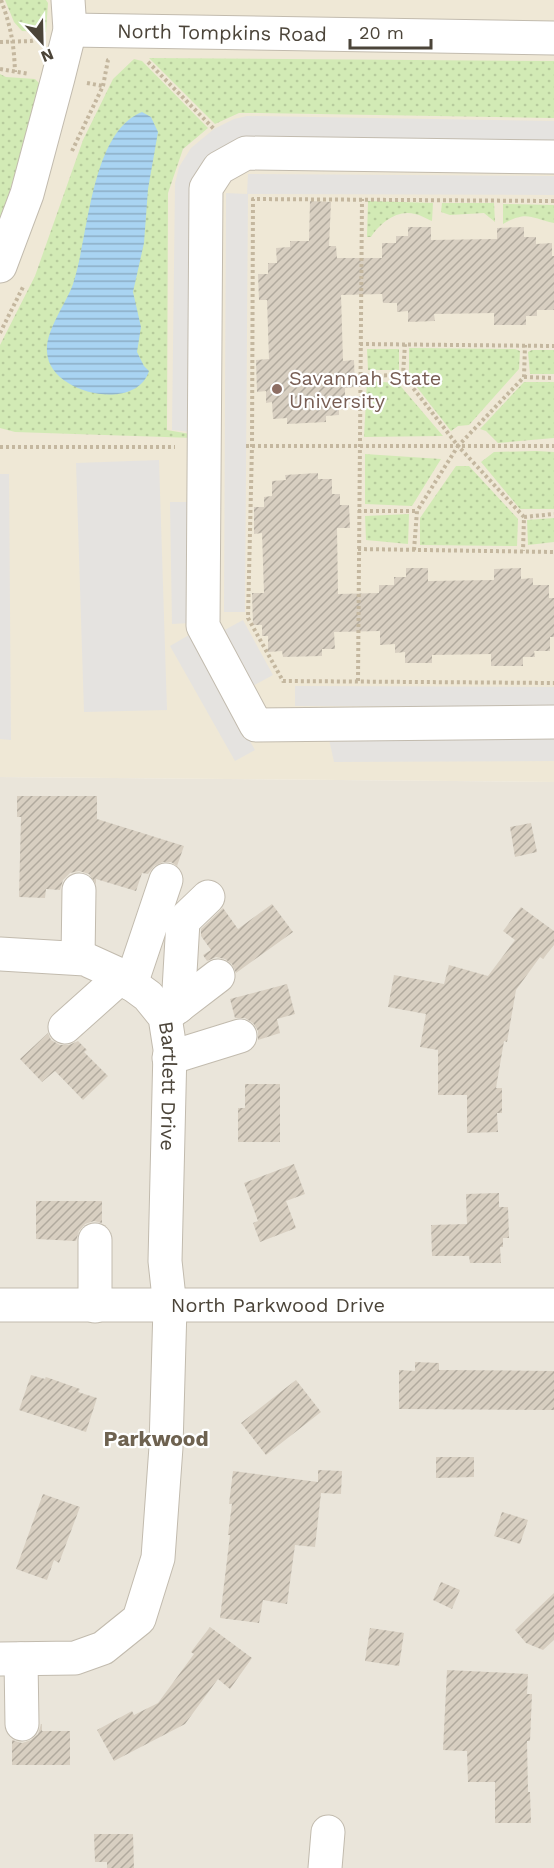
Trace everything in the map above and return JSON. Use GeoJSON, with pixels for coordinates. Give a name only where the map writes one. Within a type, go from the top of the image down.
{"type":"FeatureCollection","features":[{"type":"Feature","properties":{"kind":"street","name":"North Tompkins Road"},"geometry":{"type":"LineString","coordinates":[[69,15],[554,38]]}},
{"type":"Feature","properties":{"kind":"street"},"geometry":{"type":"LineString","coordinates":[[13,272],[27,194],[69,15]]}},
{"type":"Feature","properties":{"kind":"street"},"geometry":{"type":"LineString","coordinates":[[554,157],[246,153],[219,168],[206,188],[203,626],[256,725],[554,722]]}},
{"type":"Feature","properties":{"kind":"street"},"geometry":{"type":"LineString","coordinates":[[65,1027],[126,980],[166,880]]}},
{"type":"Feature","properties":{"kind":"street"},"geometry":{"type":"LineString","coordinates":[[78,958],[79,890]]}},
{"type":"Feature","properties":{"kind":"street"},"geometry":{"type":"LineString","coordinates":[[171,1012],[183,921],[208,897]]}},
{"type":"Feature","properties":{"kind":"street","name":"Bartlett Drive"},"geometry":{"type":"LineString","coordinates":[[0,954],[85,959],[126,980],[171,1012],[165,1261],[170,1306],[166,1447],[158,1558],[139,1619],[103,1648],[75,1658],[11,1659]]}},
{"type":"Feature","properties":{"kind":"street"},"geometry":{"type":"LineString","coordinates":[[171,1012],[218,976]]}},
{"type":"Feature","properties":{"kind":"street"},"geometry":{"type":"LineString","coordinates":[[169,1058],[240,1036]]}},
{"type":"Feature","properties":{"kind":"street"},"geometry":{"type":"LineString","coordinates":[[95,1240],[95,1306]]}},
{"type":"Feature","properties":{"kind":"street","name":"North Parkwood Drive"},"geometry":{"type":"LineString","coordinates":[[0,1305],[554,1305]]}},
{"type":"Feature","properties":{"kind":"street"},"geometry":{"type":"LineString","coordinates":[[11,1659],[22,1724]]}},
{"type":"Feature","properties":{"kind":"street"},"geometry":{"type":"LineString","coordinates":[[325,1868],[328,1832]]}},
{"type":"Feature","properties":{"kind":"path"},"geometry":{"type":"LineString","coordinates":[[1,0],[14,41],[15,72]]}},
{"type":"Feature","properties":{"kind":"path"},"geometry":{"type":"LineString","coordinates":[[71,152],[103,86],[108,60],[117,56]]}},
{"type":"Feature","properties":{"kind":"path"},"geometry":{"type":"LineString","coordinates":[[141,56],[214,129]]}},
{"type":"Feature","properties":{"kind":"path"},"geometry":{"type":"LineString","coordinates":[[0,69],[33,75]]}},
{"type":"Feature","properties":{"kind":"path"},"geometry":{"type":"LineString","coordinates":[[554,201],[253,199],[248,618],[284,681],[554,683]]}},
{"type":"Feature","properties":{"kind":"path"},"geometry":{"type":"LineString","coordinates":[[358,681],[362,199]]}},
{"type":"Feature","properties":{"kind":"path"},"geometry":{"type":"LineString","coordinates":[[0,333],[13,272]]}},
{"type":"Feature","properties":{"kind":"path"},"geometry":{"type":"LineString","coordinates":[[360,344],[554,346]]}},
{"type":"Feature","properties":{"kind":"path"},"geometry":{"type":"LineString","coordinates":[[405,344],[403,375],[458,446],[524,517],[523,551]]}},
{"type":"Feature","properties":{"kind":"path"},"geometry":{"type":"LineString","coordinates":[[414,550],[417,511],[458,446],[524,376],[525,345]]}},
{"type":"Feature","properties":{"kind":"path"},"geometry":{"type":"LineString","coordinates":[[360,375],[403,375]]}},
{"type":"Feature","properties":{"kind":"path"},"geometry":{"type":"LineString","coordinates":[[524,376],[554,378]]}},
{"type":"Feature","properties":{"kind":"path"},"geometry":{"type":"LineString","coordinates":[[249,446],[554,446]]}},
{"type":"Feature","properties":{"kind":"path"},"geometry":{"type":"LineString","coordinates":[[0,447],[182,447]]}},
{"type":"Feature","properties":{"kind":"path"},"geometry":{"type":"LineString","coordinates":[[358,511],[417,511]]}},
{"type":"Feature","properties":{"kind":"path"},"geometry":{"type":"LineString","coordinates":[[524,517],[554,514]]}},
{"type":"Feature","properties":{"kind":"path"},"geometry":{"type":"LineString","coordinates":[[358,549],[554,552]]}},
{"type":"Feature","properties":{"kind":"shaded area","name":"Savannah State University"},"geometry":{"type":"Polygon","coordinates":[[[0,0],[554,0],[554,782],[0,777],[0,0]]]}},
{"type":"Feature","properties":{"kind":"shaded area"},"geometry":{"type":"Polygon","coordinates":[[[247,116],[554,121],[554,144],[209,162],[192,432],[172,430],[175,183],[179,167],[191,148],[214,129],[234,119],[247,116]]]}},
{"type":"Feature","properties":{"kind":"shaded area"},"geometry":{"type":"Polygon","coordinates":[[[248,174],[554,176],[554,195],[248,194],[245,612],[224,612],[226,193],[247,194],[248,174]]]}},
{"type":"Feature","properties":{"kind":"shaded area"},"geometry":{"type":"Polygon","coordinates":[[[159,460],[167,710],[84,712],[76,463],[159,460]]]}},
{"type":"Feature","properties":{"kind":"shaded area"},"geometry":{"type":"Polygon","coordinates":[[[0,474],[9,474],[11,740],[0,739],[0,474]]]}},
{"type":"Feature","properties":{"kind":"shaded area"},"geometry":{"type":"Polygon","coordinates":[[[170,502],[190,502],[191,623],[172,624],[170,502]]]}},
{"type":"Feature","properties":{"kind":"shaded area"},"geometry":{"type":"Polygon","coordinates":[[[243,620],[273,675],[251,687],[221,632],[243,620]]]}},
{"type":"Feature","properties":{"kind":"shaded area"},"geometry":{"type":"Polygon","coordinates":[[[189,635],[255,750],[235,761],[170,646],[189,635]]]}},
{"type":"Feature","properties":{"kind":"shaded area"},"geometry":{"type":"Polygon","coordinates":[[[295,686],[554,687],[554,707],[295,706],[295,686]]]}},
{"type":"Feature","properties":{"kind":"shaded area"},"geometry":{"type":"Polygon","coordinates":[[[554,738],[554,761],[334,762],[329,739],[554,738]]]}},
{"type":"Feature","properties":{"kind":"shaded area"},"geometry":{"type":"Polygon","coordinates":[[[0,777],[554,782],[554,1868],[0,1868],[0,777]]]}},
{"type":"Feature","properties":{"kind":"green space"},"geometry":{"type":"Polygon","coordinates":[[[5,0],[46,0],[48,3],[46,32],[22,31],[14,22],[5,0]]]}},
{"type":"Feature","properties":{"kind":"green space"},"geometry":{"type":"Polygon","coordinates":[[[149,58],[554,61],[554,118],[239,113],[215,124],[149,58]]]}},
{"type":"Feature","properties":{"kind":"green space"},"geometry":{"type":"Polygon","coordinates":[[[134,59],[142,61],[208,128],[183,149],[168,193],[167,430],[190,434],[194,438],[15,432],[0,428],[0,345],[35,276],[83,140],[113,79],[134,59]]]}},
{"type":"Feature","properties":{"kind":"green space"},"geometry":{"type":"Polygon","coordinates":[[[0,74],[6,77],[35,79],[40,84],[0,223],[0,74]]]}},
{"type":"Feature","properties":{"kind":"green space"},"geometry":{"type":"Polygon","coordinates":[[[368,201],[433,203],[432,221],[408,213],[396,215],[379,227],[371,237],[367,237],[368,201]]]}},
{"type":"Feature","properties":{"kind":"green space"},"geometry":{"type":"Polygon","coordinates":[[[442,203],[494,203],[495,222],[484,213],[450,215],[441,212],[442,203]]]}},
{"type":"Feature","properties":{"kind":"green space"},"geometry":{"type":"Polygon","coordinates":[[[503,204],[554,205],[554,223],[524,216],[503,224],[503,204]]]}},
{"type":"Feature","properties":{"kind":"green space"},"geometry":{"type":"Polygon","coordinates":[[[409,348],[515,349],[520,351],[519,369],[469,425],[458,426],[451,431],[409,377],[409,348]]]}},
{"type":"Feature","properties":{"kind":"green space"},"geometry":{"type":"Polygon","coordinates":[[[367,349],[399,349],[399,370],[368,370],[367,349]]]}},
{"type":"Feature","properties":{"kind":"green space"},"geometry":{"type":"Polygon","coordinates":[[[554,350],[554,374],[530,374],[528,352],[554,350]]]}},
{"type":"Feature","properties":{"kind":"green space"},"geometry":{"type":"Polygon","coordinates":[[[367,381],[398,383],[443,436],[364,437],[367,381]]]}},
{"type":"Feature","properties":{"kind":"green space"},"geometry":{"type":"Polygon","coordinates":[[[524,382],[554,382],[554,438],[498,443],[486,431],[480,429],[524,382]]]}},
{"type":"Feature","properties":{"kind":"green space"},"geometry":{"type":"Polygon","coordinates":[[[494,452],[554,452],[554,509],[520,509],[481,462],[494,452]]]}},
{"type":"Feature","properties":{"kind":"green space"},"geometry":{"type":"Polygon","coordinates":[[[365,454],[441,459],[412,506],[365,504],[365,454]]]}},
{"type":"Feature","properties":{"kind":"green space"},"geometry":{"type":"Polygon","coordinates":[[[456,466],[469,466],[518,519],[517,546],[420,545],[420,518],[456,466]]]}},
{"type":"Feature","properties":{"kind":"green space"},"geometry":{"type":"Polygon","coordinates":[[[409,514],[408,544],[366,540],[365,516],[409,514]]]}},
{"type":"Feature","properties":{"kind":"green space"},"geometry":{"type":"Polygon","coordinates":[[[554,518],[554,542],[528,545],[527,520],[554,518]]]}},
{"type":"Feature","properties":{"kind":"water"},"geometry":{"type":"Polygon","coordinates":[[[142,112],[151,117],[158,132],[148,189],[144,243],[133,292],[141,327],[137,352],[149,371],[141,384],[128,392],[112,395],[94,393],[77,388],[62,379],[51,367],[47,344],[73,284],[94,188],[102,163],[112,141],[125,123],[142,112]]]}},
{"type":"Feature","properties":{"kind":"building"},"geometry":{"type":"Polygon","coordinates":[[[310,201],[331,202],[329,246],[336,246],[337,258],[382,258],[382,243],[396,243],[396,236],[408,236],[408,227],[431,227],[431,240],[497,239],[497,228],[524,227],[524,237],[536,237],[536,244],[552,243],[554,310],[537,310],[537,316],[526,316],[526,325],[494,325],[494,313],[434,314],[435,321],[408,322],[408,311],[397,312],[397,303],[383,303],[382,294],[341,295],[343,361],[354,360],[355,387],[345,388],[345,399],[339,399],[339,415],[326,416],[326,422],[287,424],[287,418],[273,419],[272,402],[266,403],[266,391],[257,392],[256,360],[269,359],[267,300],[259,300],[258,274],[268,274],[268,263],[277,263],[276,248],[290,247],[290,241],[309,241],[310,201]]]}},
{"type":"Feature","properties":{"kind":"building"},"geometry":{"type":"Polygon","coordinates":[[[318,473],[318,479],[332,479],[332,494],[340,494],[340,505],[349,505],[350,528],[337,528],[338,594],[379,593],[379,585],[394,585],[394,577],[406,577],[406,568],[428,568],[428,581],[494,580],[494,569],[521,568],[521,579],[533,578],[533,585],[549,585],[549,598],[554,598],[554,637],[550,637],[550,651],[534,651],[535,657],[523,657],[523,666],[491,666],[491,654],[432,655],[432,663],[405,663],[405,652],[395,653],[395,644],[380,645],[380,631],[334,632],[335,649],[322,649],[322,656],[283,657],[282,651],[268,652],[268,636],[262,636],[262,625],[253,625],[252,593],[264,593],[262,533],[254,534],[254,507],[264,507],[264,497],[272,496],[272,481],[286,480],[285,475],[318,473]]]}},
{"type":"Feature","properties":{"kind":"building"},"geometry":{"type":"Polygon","coordinates":[[[17,796],[97,796],[97,819],[184,846],[177,866],[171,862],[163,862],[154,866],[148,874],[142,873],[136,891],[96,879],[96,884],[89,874],[79,871],[70,873],[63,880],[60,890],[46,889],[45,898],[19,897],[21,817],[17,817],[17,796]]]}},
{"type":"Feature","properties":{"kind":"building"},"geometry":{"type":"Polygon","coordinates":[[[531,823],[537,852],[515,857],[510,827],[531,823]]]}},
{"type":"Feature","properties":{"kind":"building"},"geometry":{"type":"Polygon","coordinates":[[[272,904],[293,932],[236,973],[232,964],[225,959],[216,957],[207,961],[203,955],[211,950],[201,936],[201,929],[223,908],[238,929],[272,904]]]}},
{"type":"Feature","properties":{"kind":"building"},"geometry":{"type":"Polygon","coordinates":[[[521,907],[554,931],[554,945],[543,959],[540,957],[516,990],[496,1088],[502,1088],[502,1113],[497,1113],[498,1132],[467,1133],[467,1095],[438,1095],[438,1050],[420,1047],[426,1014],[388,1007],[394,975],[444,984],[449,965],[488,976],[515,940],[503,931],[521,907]]]}},
{"type":"Feature","properties":{"kind":"building"},"geometry":{"type":"Polygon","coordinates":[[[287,984],[295,1014],[277,1019],[280,1033],[258,1040],[258,1031],[253,1023],[245,1018],[235,1018],[230,999],[287,984]]]}},
{"type":"Feature","properties":{"kind":"building"},"geometry":{"type":"Polygon","coordinates":[[[48,1033],[51,1040],[60,1045],[69,1045],[78,1041],[87,1050],[84,1052],[108,1076],[83,1100],[55,1071],[42,1082],[20,1059],[48,1033]]]}},
{"type":"Feature","properties":{"kind":"building"},"geometry":{"type":"Polygon","coordinates":[[[245,1084],[280,1084],[280,1142],[238,1142],[238,1108],[245,1108],[245,1084]]]}},
{"type":"Feature","properties":{"kind":"building"},"geometry":{"type":"Polygon","coordinates":[[[294,1164],[305,1194],[286,1201],[296,1228],[260,1242],[253,1223],[258,1221],[244,1183],[294,1164]]]}},
{"type":"Feature","properties":{"kind":"building"},"geometry":{"type":"Polygon","coordinates":[[[499,1193],[499,1207],[508,1207],[509,1238],[503,1238],[503,1247],[500,1247],[501,1263],[470,1263],[469,1256],[432,1256],[431,1225],[467,1224],[466,1194],[499,1193]]]}},
{"type":"Feature","properties":{"kind":"building"},"geometry":{"type":"Polygon","coordinates":[[[36,1201],[102,1201],[102,1223],[94,1221],[85,1224],[79,1231],[76,1241],[36,1239],[36,1201]]]}},
{"type":"Feature","properties":{"kind":"building"},"geometry":{"type":"Polygon","coordinates":[[[415,1362],[439,1363],[439,1370],[554,1371],[554,1410],[399,1409],[399,1370],[415,1371],[415,1362]]]}},
{"type":"Feature","properties":{"kind":"building"},"geometry":{"type":"Polygon","coordinates":[[[31,1375],[45,1379],[46,1377],[80,1389],[78,1392],[97,1398],[86,1432],[19,1410],[31,1375]]]}},
{"type":"Feature","properties":{"kind":"building"},"geometry":{"type":"Polygon","coordinates":[[[296,1380],[321,1412],[266,1455],[241,1423],[296,1380]]]}},
{"type":"Feature","properties":{"kind":"building"},"geometry":{"type":"Polygon","coordinates":[[[436,1457],[474,1457],[474,1477],[436,1478],[436,1457]]]}},
{"type":"Feature","properties":{"kind":"building"},"geometry":{"type":"Polygon","coordinates":[[[318,1470],[342,1471],[341,1494],[321,1493],[315,1547],[295,1545],[287,1604],[263,1600],[259,1623],[220,1618],[230,1535],[228,1535],[232,1504],[229,1504],[233,1471],[318,1482],[318,1470]]]}},
{"type":"Feature","properties":{"kind":"building"},"geometry":{"type":"Polygon","coordinates":[[[43,1494],[80,1507],[59,1563],[54,1560],[47,1580],[16,1569],[43,1494]]]}},
{"type":"Feature","properties":{"kind":"building"},"geometry":{"type":"Polygon","coordinates":[[[502,1512],[528,1520],[520,1544],[494,1536],[502,1512]]]}},
{"type":"Feature","properties":{"kind":"building"},"geometry":{"type":"Polygon","coordinates":[[[441,1582],[460,1590],[452,1609],[433,1600],[441,1582]]]}},
{"type":"Feature","properties":{"kind":"building"},"geometry":{"type":"Polygon","coordinates":[[[554,1593],[554,1640],[543,1650],[526,1643],[515,1630],[554,1593]]]}},
{"type":"Feature","properties":{"kind":"building"},"geometry":{"type":"Polygon","coordinates":[[[210,1627],[252,1658],[230,1689],[218,1679],[185,1724],[114,1761],[97,1730],[132,1711],[134,1715],[158,1703],[194,1654],[191,1652],[210,1627]]]}},
{"type":"Feature","properties":{"kind":"building"},"geometry":{"type":"Polygon","coordinates":[[[370,1628],[404,1633],[399,1666],[365,1661],[370,1628]]]}},
{"type":"Feature","properties":{"kind":"building"},"geometry":{"type":"Polygon","coordinates":[[[447,1670],[528,1674],[527,1694],[532,1694],[530,1741],[527,1741],[531,1823],[495,1823],[495,1782],[468,1782],[467,1751],[443,1750],[447,1670]]]}},
{"type":"Feature","properties":{"kind":"building"},"geometry":{"type":"Polygon","coordinates":[[[41,1724],[42,1731],[70,1731],[70,1765],[12,1765],[12,1740],[22,1743],[31,1740],[38,1734],[41,1724]]]}},
{"type":"Feature","properties":{"kind":"building"},"geometry":{"type":"Polygon","coordinates":[[[94,1834],[133,1834],[134,1868],[107,1868],[107,1862],[95,1862],[94,1834]]]}},
{"type":"Feature","properties":{"kind":"place","name":"Savannah State University"},"geometry":{"type":"Point","coordinates":[277,389]}},
{"type":"Feature","properties":{"kind":"district","name":"Parkwood"},"geometry":{"type":"Point","coordinates":[156,1439]}}]}
